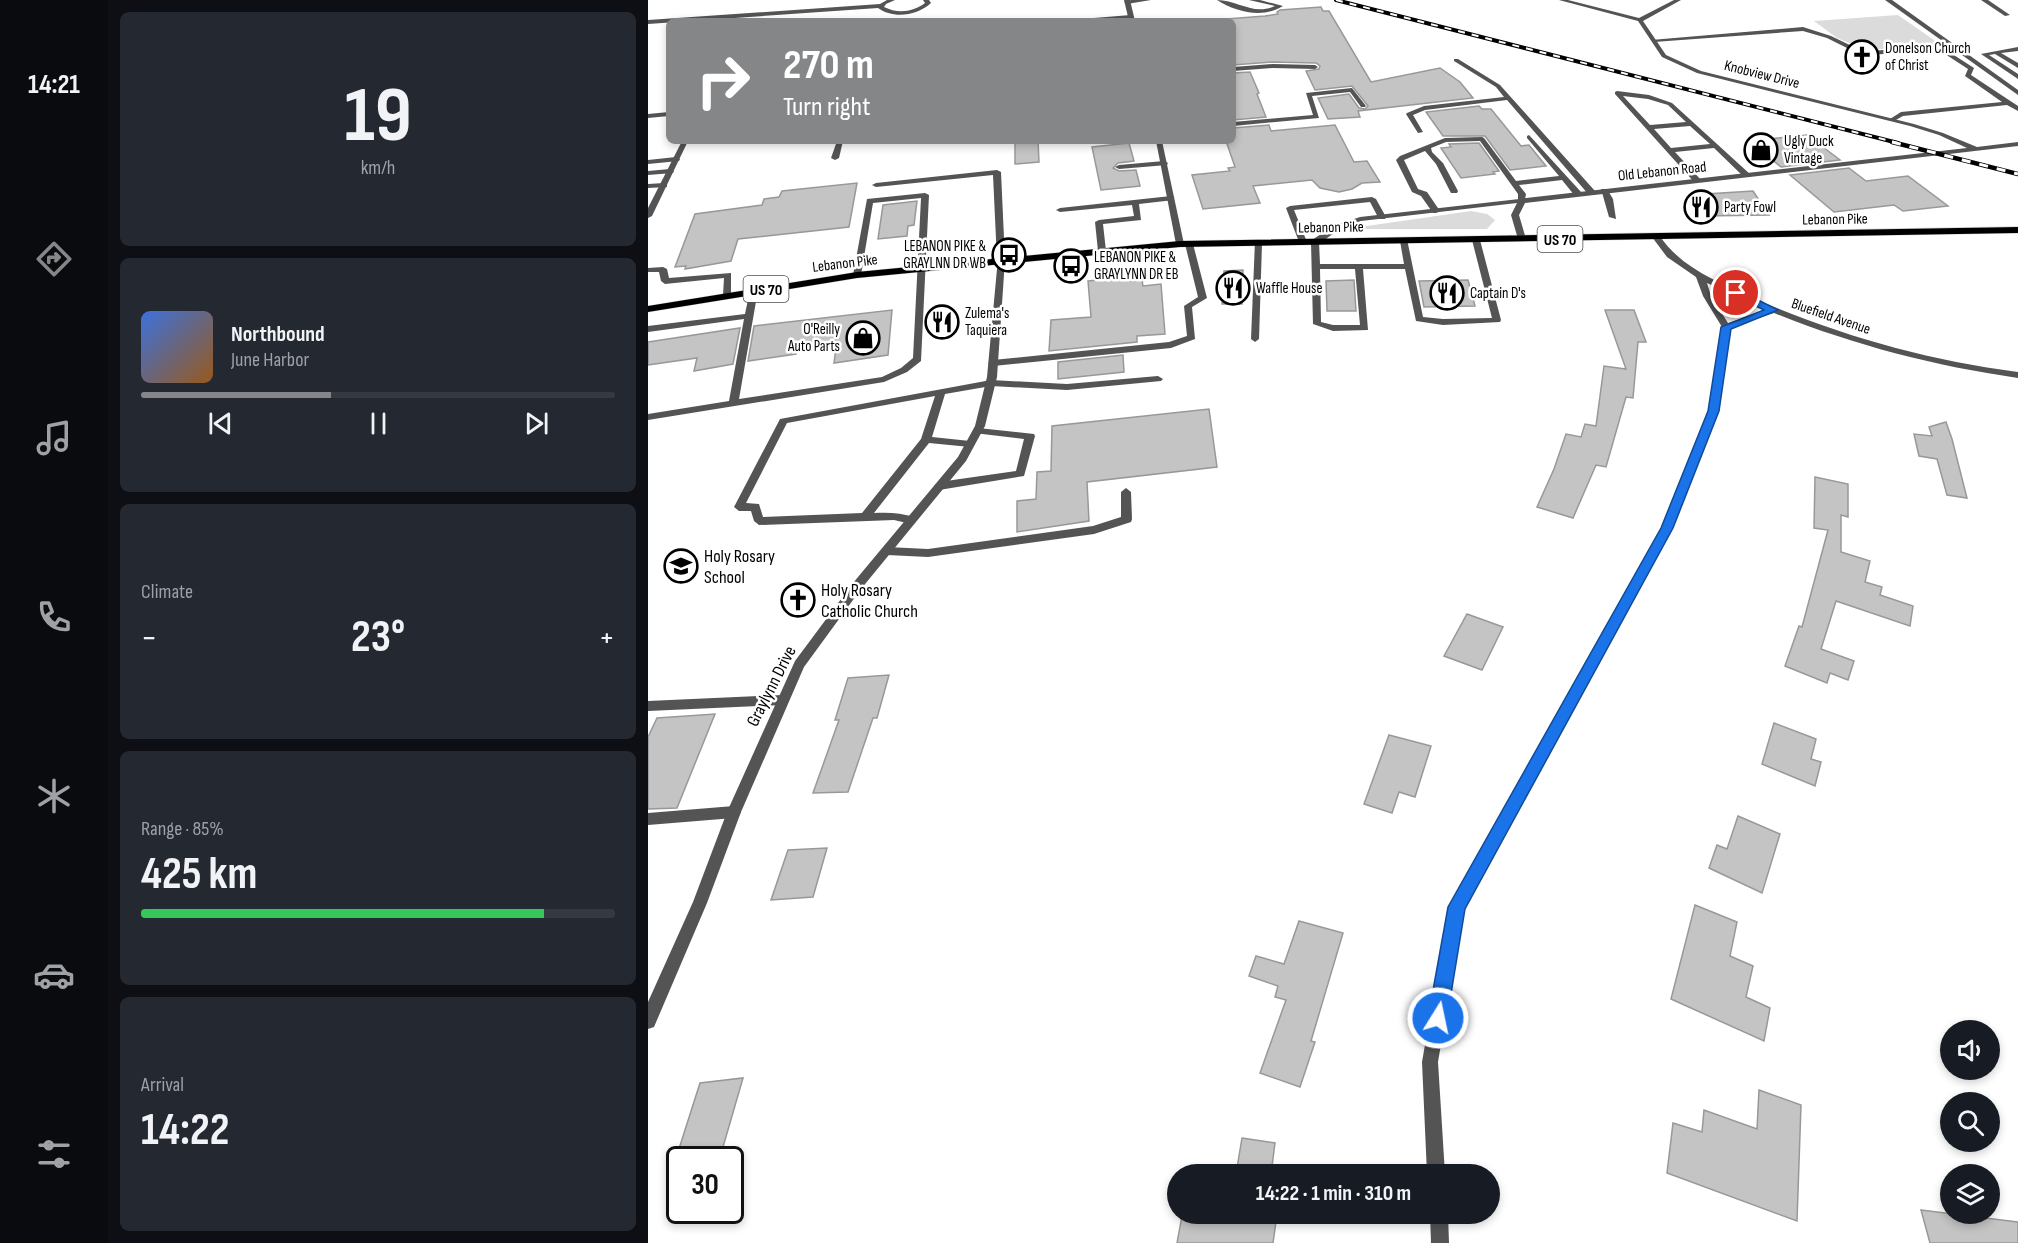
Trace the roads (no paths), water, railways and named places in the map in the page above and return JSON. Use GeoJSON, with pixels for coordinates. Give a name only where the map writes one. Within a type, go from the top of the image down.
{"type":"FeatureCollection","features":[{"type":"Feature","properties":{"kind":"main road","name":"Lebanon Pike"},"geometry":{"type":"LineString","coordinates":[[648,310],[754,290],[857,275],[1185,244],[2018,230]]}},
{"type":"Feature","properties":{"kind":"street"},"geometry":{"type":"LineString","coordinates":[[706,18],[882,6],[892,0]]}},
{"type":"Feature","properties":{"kind":"street"},"geometry":{"type":"LineString","coordinates":[[882,6],[888,12],[909,12],[926,6],[928,3],[926,0]]}},
{"type":"Feature","properties":{"kind":"street"},"geometry":{"type":"LineString","coordinates":[[1132,18],[1127,1],[1148,0]]}},
{"type":"Feature","properties":{"kind":"street"},"geometry":{"type":"LineString","coordinates":[[1220,0],[1248,12],[1275,9],[1280,6],[1252,0]]}},
{"type":"Feature","properties":{"kind":"street"},"geometry":{"type":"LineString","coordinates":[[1562,0],[1640,20],[1678,0]]}},
{"type":"Feature","properties":{"kind":"street"},"geometry":{"type":"LineString","coordinates":[[1888,0],[2018,93]]}},
{"type":"Feature","properties":{"kind":"street"},"geometry":{"type":"LineString","coordinates":[[1984,0],[2007,15]]}},
{"type":"Feature","properties":{"kind":"street","name":"Knobview Drive"},"geometry":{"type":"LineString","coordinates":[[1640,20],[1664,56],[1699,72],[1892,120],[1941,134],[1974,148]]}},
{"type":"Feature","properties":{"kind":"street"},"geometry":{"type":"LineString","coordinates":[[648,22],[666,21]]}},
{"type":"Feature","properties":{"kind":"street"},"geometry":{"type":"LineString","coordinates":[[1654,40],[1803,29],[1830,37],[1857,51],[1871,53],[1933,48],[1944,51],[1972,69],[1967,75],[2018,109]]}},
{"type":"Feature","properties":{"kind":"street"},"geometry":{"type":"LineString","coordinates":[[2018,49],[1984,54],[2018,77]]}},
{"type":"Feature","properties":{"kind":"street"},"geometry":{"type":"LineString","coordinates":[[1996,53],[2018,66]]}},
{"type":"Feature","properties":{"kind":"street"},"geometry":{"type":"LineString","coordinates":[[1456,60],[1498,86],[1592,193]]}},
{"type":"Feature","properties":{"kind":"street"},"geometry":{"type":"LineString","coordinates":[[1236,69],[1273,66],[1315,68]]}},
{"type":"Feature","properties":{"kind":"street"},"geometry":{"type":"LineString","coordinates":[[1236,124],[1317,117],[1308,94],[1352,90],[1363,106]]}},
{"type":"Feature","properties":{"kind":"street"},"geometry":{"type":"LineString","coordinates":[[1698,181],[1617,93],[1670,104],[1748,175]]}},
{"type":"Feature","properties":{"kind":"street"},"geometry":{"type":"LineString","coordinates":[[1420,132],[1409,114],[1424,108],[1509,98]]}},
{"type":"Feature","properties":{"kind":"street"},"geometry":{"type":"LineString","coordinates":[[1892,120],[1901,114],[2008,103]]}},
{"type":"Feature","properties":{"kind":"street"},"geometry":{"type":"LineString","coordinates":[[648,116],[666,114]]}},
{"type":"Feature","properties":{"kind":"street"},"geometry":{"type":"LineString","coordinates":[[1649,127],[1692,124]]}},
{"type":"Feature","properties":{"kind":"street"},"geometry":{"type":"LineString","coordinates":[[1529,137],[1578,194]]}},
{"type":"Feature","properties":{"kind":"street"},"geometry":{"type":"LineString","coordinates":[[1436,211],[1424,194],[1414,190],[1400,160],[1402,157],[1444,140],[1482,139],[1522,194],[1515,215],[1522,239]]}},
{"type":"Feature","properties":{"kind":"street"},"geometry":{"type":"LineString","coordinates":[[648,216],[684,144]]}},
{"type":"Feature","properties":{"kind":"street"},"geometry":{"type":"LineString","coordinates":[[835,158],[839,144]]}},
{"type":"Feature","properties":{"kind":"street"},"geometry":{"type":"LineString","coordinates":[[993,363],[1171,345],[1192,337],[1188,306],[1203,298],[1171,198],[1160,144]]}},
{"type":"Feature","properties":{"kind":"street","name":"Old Lebanon Road"},"geometry":{"type":"LineString","coordinates":[[1315,242],[1350,221],[2018,144]]}},
{"type":"Feature","properties":{"kind":"street"},"geometry":{"type":"LineString","coordinates":[[1670,150],[1716,146]]}},
{"type":"Feature","properties":{"kind":"street"},"geometry":{"type":"LineString","coordinates":[[1428,147],[1428,152],[1439,163],[1454,190]]}},
{"type":"Feature","properties":{"kind":"street"},"geometry":{"type":"LineString","coordinates":[[648,162],[676,159]]}},
{"type":"Feature","properties":{"kind":"street"},"geometry":{"type":"LineString","coordinates":[[1119,167],[1164,163]]}},
{"type":"Feature","properties":{"kind":"street"},"geometry":{"type":"LineString","coordinates":[[648,173],[670,171]]}},
{"type":"Feature","properties":{"kind":"street","name":"Graylynn Drive"},"geometry":{"type":"LineString","coordinates":[[648,1021],[655,993],[700,903],[734,812],[799,665],[911,520],[962,459],[978,431],[991,383],[1001,260],[997,172],[876,185]]}},
{"type":"Feature","properties":{"kind":"street"},"geometry":{"type":"LineString","coordinates":[[1515,183],[1564,178]]}},
{"type":"Feature","properties":{"kind":"street"},"geometry":{"type":"LineString","coordinates":[[648,186],[664,185]]}},
{"type":"Feature","properties":{"kind":"street"},"geometry":{"type":"LineString","coordinates":[[1604,191],[1609,199],[1613,217]]}},
{"type":"Feature","properties":{"kind":"street"},"geometry":{"type":"LineString","coordinates":[[648,417],[884,379],[904,370],[918,359],[925,195],[870,201],[857,275]]}},
{"type":"Feature","properties":{"kind":"street"},"geometry":{"type":"LineString","coordinates":[[1060,210],[1171,198]]}},
{"type":"Feature","properties":{"kind":"street"},"geometry":{"type":"LineString","coordinates":[[1303,242],[1290,208],[1372,199],[1382,217]]}},
{"type":"Feature","properties":{"kind":"street"},"geometry":{"type":"LineString","coordinates":[[1102,251],[1100,222],[1138,218],[1135,202]]}},
{"type":"Feature","properties":{"kind":"street","name":"Bluefield Avenue"},"geometry":{"type":"LineString","coordinates":[[1656,237],[1662,250],[1700,276],[1773,310],[1864,342],[1912,355],[2018,375]]}},
{"type":"Feature","properties":{"kind":"street"},"geometry":{"type":"LineString","coordinates":[[1404,241],[1419,319],[1443,322],[1497,320],[1476,240]]}},
{"type":"Feature","properties":{"kind":"street"},"geometry":{"type":"LineString","coordinates":[[1315,242],[1317,324],[1333,328],[1365,328],[1359,266]]}},
{"type":"Feature","properties":{"kind":"street"},"geometry":{"type":"LineString","coordinates":[[1255,339],[1258,243]]}},
{"type":"Feature","properties":{"kind":"street"},"geometry":{"type":"LineString","coordinates":[[1316,267],[1409,266]]}},
{"type":"Feature","properties":{"kind":"street"},"geometry":{"type":"LineString","coordinates":[[648,270],[663,268],[664,281],[728,276],[727,295]]}},
{"type":"Feature","properties":{"kind":"street"},"geometry":{"type":"LineString","coordinates":[[1435,1164],[1430,1062],[1457,907],[1667,528],[1713,411],[1726,327],[1707,296],[1700,276]]}},
{"type":"Feature","properties":{"kind":"street"},"geometry":{"type":"LineString","coordinates":[[733,404],[754,290]]}},
{"type":"Feature","properties":{"kind":"street"},"geometry":{"type":"LineString","coordinates":[[1726,327],[1773,310]]}},
{"type":"Feature","properties":{"kind":"street"},"geometry":{"type":"LineString","coordinates":[[648,329],[750,316]]}},
{"type":"Feature","properties":{"kind":"street"},"geometry":{"type":"LineString","coordinates":[[911,520],[894,516],[759,521],[755,507],[739,507],[783,421],[991,383],[1067,387],[1158,379]]}},
{"type":"Feature","properties":{"kind":"street"},"geometry":{"type":"LineString","coordinates":[[865,517],[926,440],[941,392]]}},
{"type":"Feature","properties":{"kind":"street"},"geometry":{"type":"LineString","coordinates":[[939,486],[1020,474],[1030,436],[978,431]]}},
{"type":"Feature","properties":{"kind":"street"},"geometry":{"type":"LineString","coordinates":[[926,440],[970,444]]}},
{"type":"Feature","properties":{"kind":"street"},"geometry":{"type":"LineString","coordinates":[[887,551],[928,553],[1094,530],[1127,519],[1126,492]]}},
{"type":"Feature","properties":{"kind":"street"},"geometry":{"type":"LineString","coordinates":[[648,706],[782,700]]}},
{"type":"Feature","properties":{"kind":"street"},"geometry":{"type":"LineString","coordinates":[[648,819],[734,812]]}},
{"type":"Feature","properties":{"kind":"street"},"geometry":{"type":"LineString","coordinates":[[1440,1224],[1441,1242]]}},
{"type":"Feature","properties":{"kind":"railway"},"geometry":{"type":"LineString","coordinates":[[1336,0],[1898,143]]}},
{"type":"Feature","properties":{"kind":"railway"},"geometry":{"type":"LineString","coordinates":[[1892,142],[2018,174]]}},
{"type":"Feature","properties":{"kind":"place","name":"Donelson Church of Christ"},"geometry":{"type":"Point","coordinates":[1862,57]}},
{"type":"Feature","properties":{"kind":"place","name":"Ugly Duck Vintage"},"geometry":{"type":"Point","coordinates":[1761,150]}},
{"type":"Feature","properties":{"kind":"place","name":"Party Fowl"},"geometry":{"type":"Point","coordinates":[1701,207]}},
{"type":"Feature","properties":{"kind":"place","name":"LEBANON PIKE & GRAYLNN DR WB"},"geometry":{"type":"Point","coordinates":[1009,255]}},
{"type":"Feature","properties":{"kind":"place","name":"LEBANON PIKE & GRAYLYNN DR EB"},"geometry":{"type":"Point","coordinates":[1071,266]}},
{"type":"Feature","properties":{"kind":"place","name":"Waffle House"},"geometry":{"type":"Point","coordinates":[1233,288]}},
{"type":"Feature","properties":{"kind":"place","name":"Captain D's"},"geometry":{"type":"Point","coordinates":[1447,293]}},
{"type":"Feature","properties":{"kind":"place","name":"Zulema's Taquiera"},"geometry":{"type":"Point","coordinates":[942,322]}},
{"type":"Feature","properties":{"kind":"place","name":"O'Reilly Auto Parts"},"geometry":{"type":"Point","coordinates":[863,338]}},
{"type":"Feature","properties":{"kind":"place","name":"Holy Rosary School"},"geometry":{"type":"Point","coordinates":[681,566]}},
{"type":"Feature","properties":{"kind":"place","name":"Holy Rosary Catholic Church"},"geometry":{"type":"Point","coordinates":[798,600]}}]}
